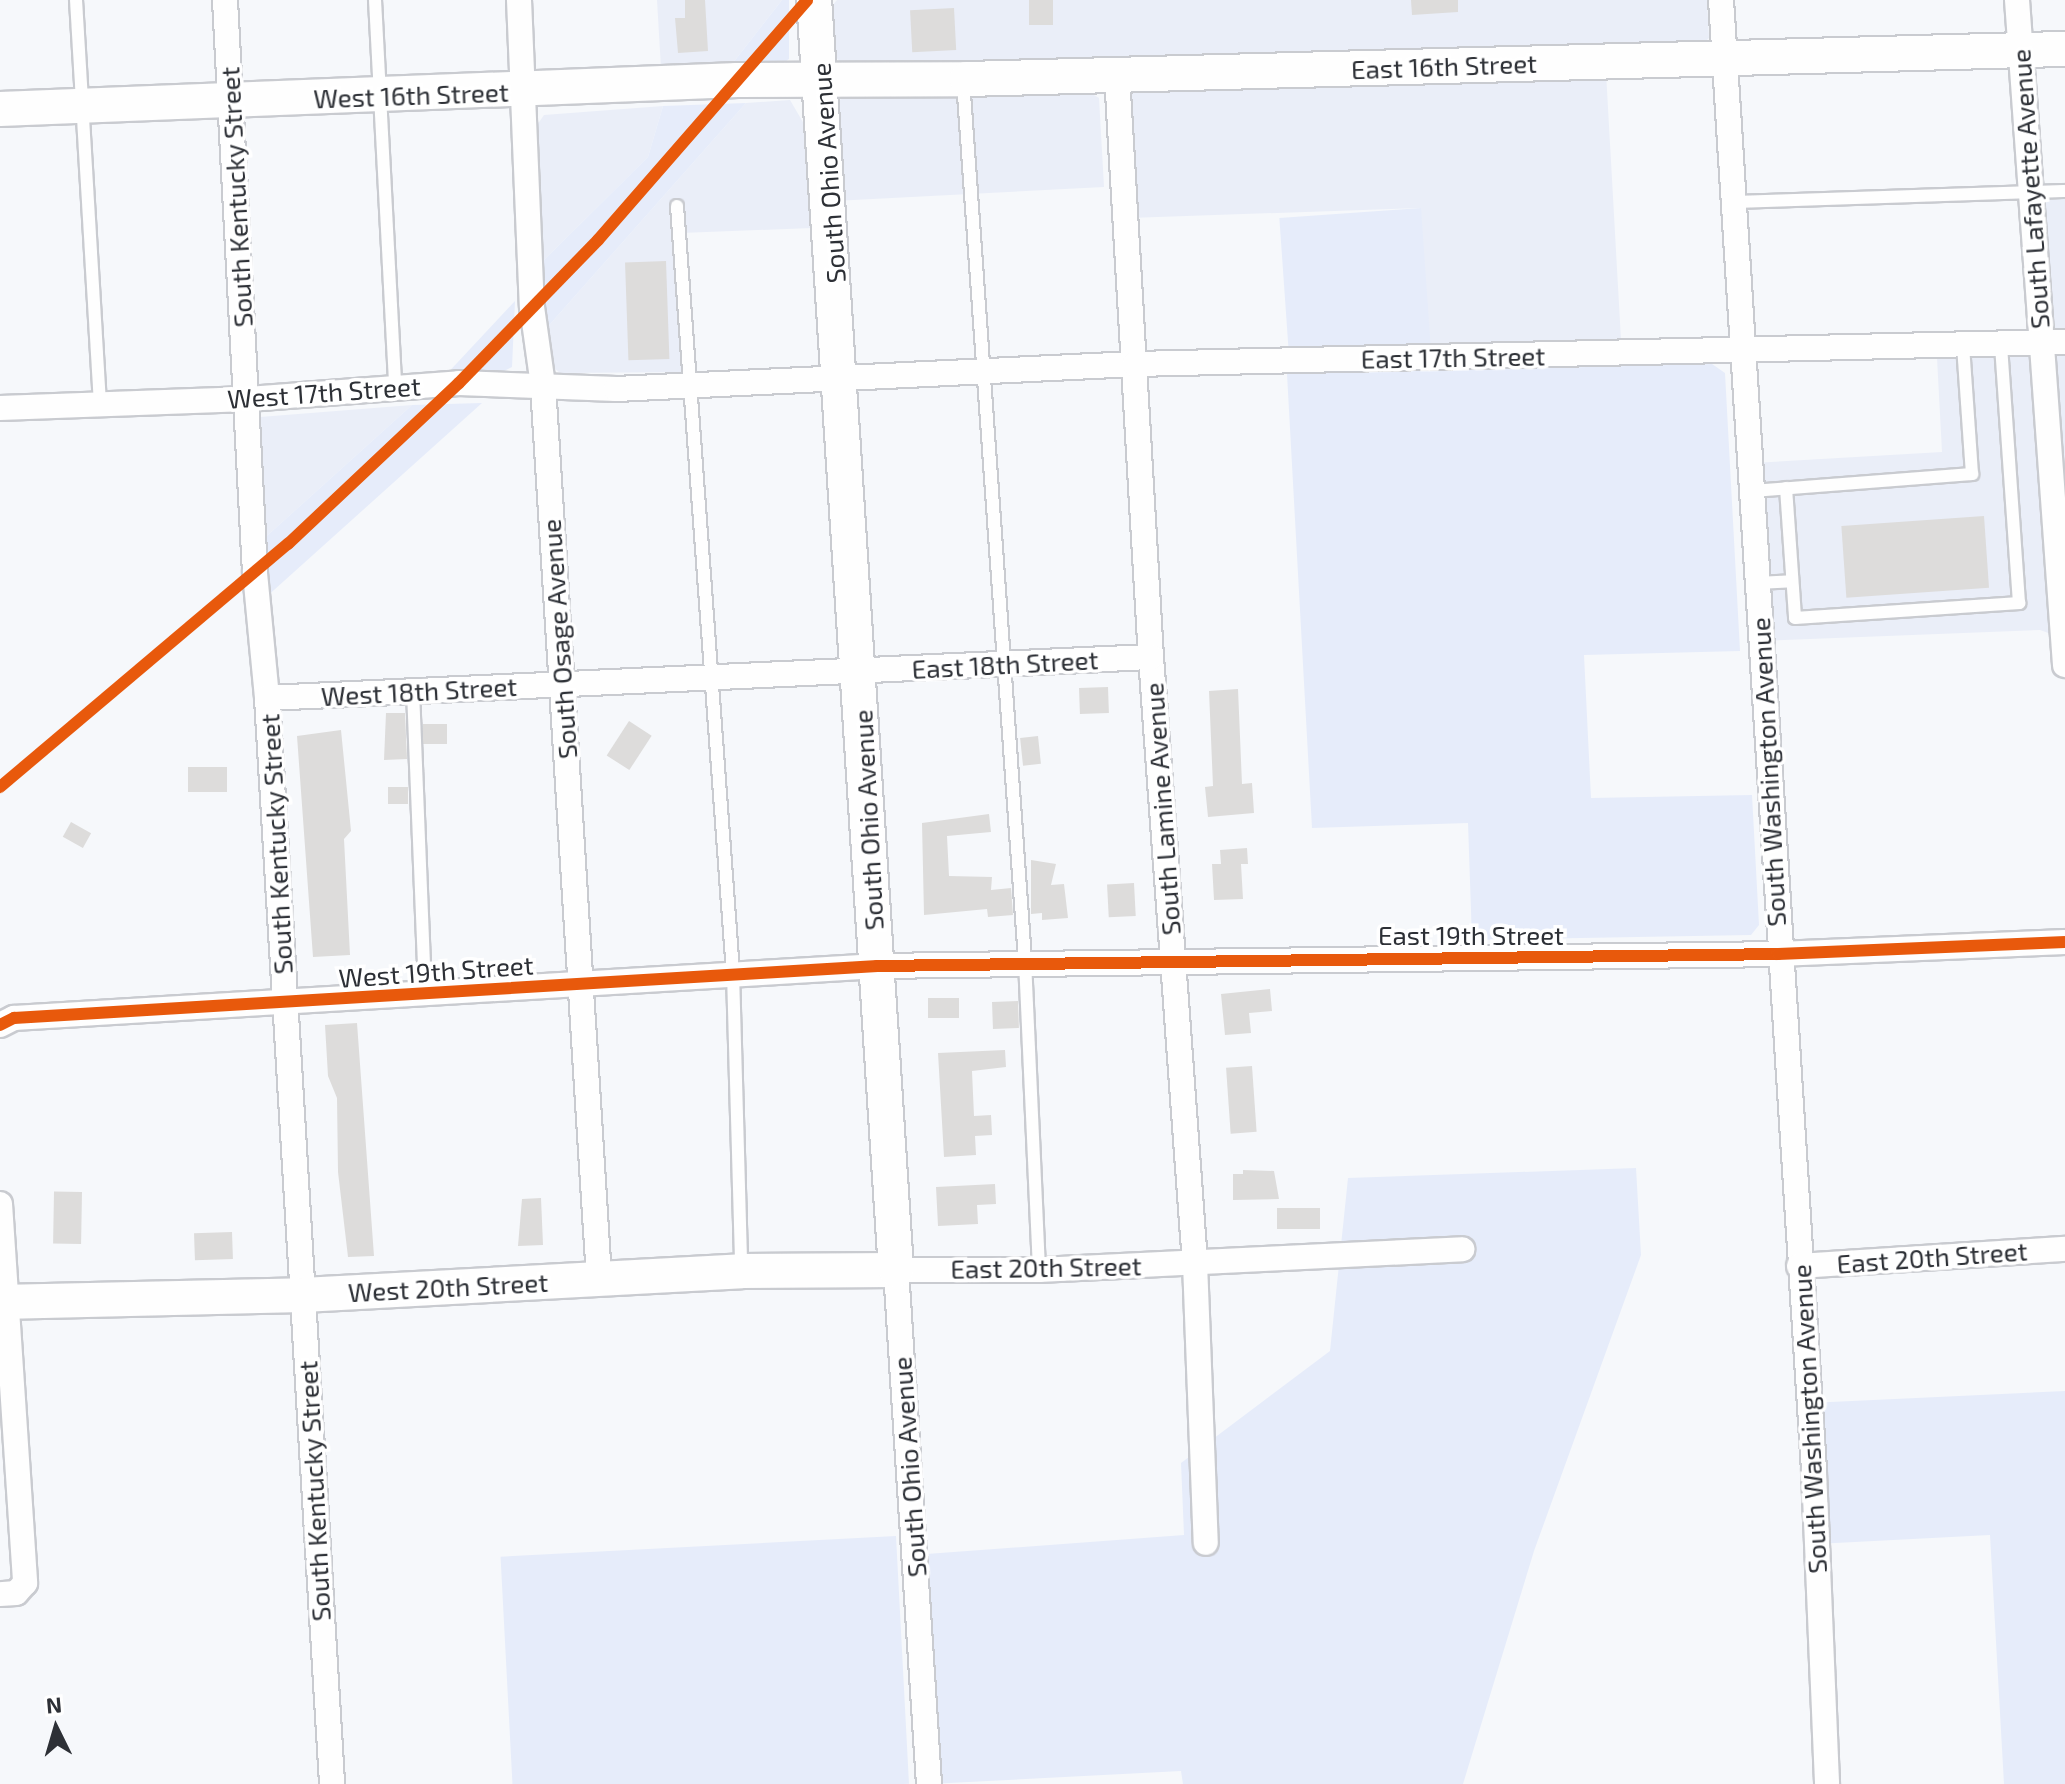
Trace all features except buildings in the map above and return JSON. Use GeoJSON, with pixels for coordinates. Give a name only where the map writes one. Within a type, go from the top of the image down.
{"type":"FeatureCollection","features":[{"type":"Feature","properties":{"kind":"main road","name":"South Ohio Avenue"},"geometry":{"type":"LineString","coordinates":[[814,0],[823,81],[896,1270]]}},
{"type":"Feature","properties":{"kind":"main road","name":"East 16th Street"},"geometry":{"type":"LineString","coordinates":[[823,81],[2065,49]]}},
{"type":"Feature","properties":{"kind":"main road","name":"West 16th Street"},"geometry":{"type":"LineString","coordinates":[[0,109],[524,91],[737,80],[823,81]]}},
{"type":"Feature","properties":{"kind":"main road","name":"West 20th Street"},"geometry":{"type":"LineString","coordinates":[[3,1302],[303,1295],[741,1271],[896,1270]]}},
{"type":"Feature","properties":{"kind":"street","name":"South Kentucky Street"},"geometry":{"type":"LineString","coordinates":[[225,0],[255,573],[267,698],[332,1784]]}},
{"type":"Feature","properties":{"kind":"street","name":"South Osage Avenue"},"geometry":{"type":"LineString","coordinates":[[519,0],[532,307],[543,385],[599,1278]]}},
{"type":"Feature","properties":{"kind":"street","name":"South Washington Avenue"},"geometry":{"type":"LineString","coordinates":[[1721,0],[1799,1266],[1827,1784]]}},
{"type":"Feature","properties":{"kind":"street","name":"South Lafayette Avenue"},"geometry":{"type":"LineString","coordinates":[[2017,0],[2031,192],[2053,342],[2065,665]]}},
{"type":"Feature","properties":{"kind":"street","name":"South Lamine Avenue"},"geometry":{"type":"LineString","coordinates":[[1117,75],[1151,657],[1195,1263],[1206,1543]]}},
{"type":"Feature","properties":{"kind":"street","name":"East 17th Street"},"geometry":{"type":"LineString","coordinates":[[841,378],[1135,364],[2053,342]]}},
{"type":"Feature","properties":{"kind":"street","name":"West 17th Street"},"geometry":{"type":"LineString","coordinates":[[0,408],[100,407],[395,388],[690,386],[841,378]]}},
{"type":"Feature","properties":{"kind":"street","name":"East 18th Street"},"geometry":{"type":"LineString","coordinates":[[859,671],[1151,657]]}},
{"type":"Feature","properties":{"kind":"street","name":"West 18th Street"},"geometry":{"type":"LineString","coordinates":[[267,698],[859,671]]}},
{"type":"Feature","properties":{"kind":"street","name":"East 19th Street"},"geometry":{"type":"LineString","coordinates":[[877,966],[1172,959],[1778,954],[2065,942]]}},
{"type":"Feature","properties":{"kind":"street","name":"West 19th Street"},"geometry":{"type":"LineString","coordinates":[[0,1025],[14,1018],[877,966]]}},
{"type":"Feature","properties":{"kind":"street"},"geometry":{"type":"LineString","coordinates":[[0,1204],[3,1302],[25,1583],[16,1593],[0,1594]]}},
{"type":"Feature","properties":{"kind":"street","name":"East 20th Street"},"geometry":{"type":"LineString","coordinates":[[896,1270],[1039,1270],[1462,1249]]}},
{"type":"Feature","properties":{"kind":"street","name":"East 20th Street"},"geometry":{"type":"LineString","coordinates":[[1799,1266],[2065,1249]]}},
{"type":"Feature","properties":{"kind":"street","name":"South Ohio Avenue"},"geometry":{"type":"LineString","coordinates":[[896,1270],[929,1784]]}},
{"type":"Feature","properties":{"kind":"lane"},"geometry":{"type":"LineString","coordinates":[[76,0],[100,407]]}},
{"type":"Feature","properties":{"kind":"lane"},"geometry":{"type":"LineString","coordinates":[[375,0],[395,388]]}},
{"type":"Feature","properties":{"kind":"lane"},"geometry":{"type":"LineString","coordinates":[[963,79],[1025,961],[1039,1270]]}},
{"type":"Feature","properties":{"kind":"lane"},"geometry":{"type":"LineString","coordinates":[[1734,202],[2065,191]]}},
{"type":"Feature","properties":{"kind":"lane"},"geometry":{"type":"LineString","coordinates":[[677,206],[733,973],[741,1271]]}},
{"type":"Feature","properties":{"kind":"lane"},"geometry":{"type":"LineString","coordinates":[[1786,488],[1795,618],[2019,603],[2001,344]]}},
{"type":"Feature","properties":{"kind":"lane"},"geometry":{"type":"LineString","coordinates":[[1752,491],[1972,474],[1963,345]]}},
{"type":"Feature","properties":{"kind":"lane"},"geometry":{"type":"LineString","coordinates":[[1757,583],[1792,581]]}},
{"type":"Feature","properties":{"kind":"lane"},"geometry":{"type":"LineString","coordinates":[[413,691],[425,994]]}},
{"type":"Feature","properties":{"kind":"shaded area"},"geometry":{"type":"Polygon","coordinates":[[[657,0],[782,0],[732,64],[661,68],[657,0]]]}},
{"type":"Feature","properties":{"kind":"shaded area"},"geometry":{"type":"Polygon","coordinates":[[[782,0],[789,0],[789,59],[780,65],[732,64],[782,0]]]}},
{"type":"Feature","properties":{"kind":"shaded area"},"geometry":{"type":"Polygon","coordinates":[[[837,0],[1707,0],[1709,38],[1700,46],[843,65],[835,56],[832,6],[837,0]]]}},
{"type":"Feature","properties":{"kind":"shaded area"},"geometry":{"type":"Polygon","coordinates":[[[1606,72],[1621,340],[1430,348],[1420,208],[1129,218],[1124,103],[1134,91],[1606,72]]]}},
{"type":"Feature","properties":{"kind":"shaded area"},"geometry":{"type":"Polygon","coordinates":[[[1087,91],[1099,98],[1104,187],[834,201],[837,101],[851,95],[1087,91]]]}},
{"type":"Feature","properties":{"kind":"shaded area"},"geometry":{"type":"Polygon","coordinates":[[[790,100],[807,129],[812,228],[681,233],[688,372],[560,373],[546,361],[544,331],[746,103],[790,100]]]}},
{"type":"Feature","properties":{"kind":"shaded area"},"geometry":{"type":"Polygon","coordinates":[[[746,103],[544,331],[542,262],[648,157],[663,106],[746,103]]]}},
{"type":"Feature","properties":{"kind":"shaded area"},"geometry":{"type":"Polygon","coordinates":[[[663,106],[648,157],[542,262],[535,128],[544,115],[663,106]]]}},
{"type":"Feature","properties":{"kind":"shaded area"},"geometry":{"type":"Polygon","coordinates":[[[2065,199],[2065,330],[2055,330],[2047,320],[2039,200],[2065,199]]]}},
{"type":"Feature","properties":{"kind":"shaded area"},"geometry":{"type":"Polygon","coordinates":[[[1421,208],[1431,348],[1289,358],[1279,218],[1421,208]]]}},
{"type":"Feature","properties":{"kind":"shaded area"},"geometry":{"type":"Polygon","coordinates":[[[515,301],[512,367],[496,375],[443,378],[515,301]]]}},
{"type":"Feature","properties":{"kind":"shaded area"},"geometry":{"type":"Polygon","coordinates":[[[2065,353],[2065,639],[2040,630],[1762,641],[1753,463],[1942,452],[1937,358],[2065,353]]]}},
{"type":"Feature","properties":{"kind":"shaded area"},"geometry":{"type":"Polygon","coordinates":[[[1712,364],[1725,373],[1740,651],[1584,655],[1591,798],[1752,795],[1759,925],[1751,935],[1472,940],[1468,823],[1312,828],[1287,374],[1712,364]]]}},
{"type":"Feature","properties":{"kind":"shaded area"},"geometry":{"type":"Polygon","coordinates":[[[482,403],[264,599],[259,543],[412,405],[482,403]]]}},
{"type":"Feature","properties":{"kind":"shaded area"},"geometry":{"type":"Polygon","coordinates":[[[412,405],[259,543],[255,429],[260,417],[412,405]]]}},
{"type":"Feature","properties":{"kind":"shaded area"},"geometry":{"type":"Polygon","coordinates":[[[1636,1168],[1641,1255],[1534,1551],[1463,1784],[1183,1784],[1181,1771],[929,1784],[913,1555],[1184,1535],[1181,1463],[1330,1351],[1348,1178],[1636,1168]]]}},
{"type":"Feature","properties":{"kind":"shaded area"},"geometry":{"type":"Polygon","coordinates":[[[2065,1391],[2065,1784],[2004,1784],[1990,1535],[1816,1544],[1809,1403],[2065,1391]]]}},
{"type":"Feature","properties":{"kind":"shaded area"},"geometry":{"type":"Polygon","coordinates":[[[896,1536],[909,1784],[512,1784],[501,1557],[896,1536]]]}},
{"type":"Feature","properties":{"kind":"cycle path"},"geometry":{"type":"LineString","coordinates":[[0,787],[288,544],[459,383],[598,240],[807,0]]}},
{"type":"Feature","properties":{"kind":"cycle path"},"geometry":{"type":"LineString","coordinates":[[0,1025],[14,1018],[877,966],[1778,954],[2065,942]]}}]}
